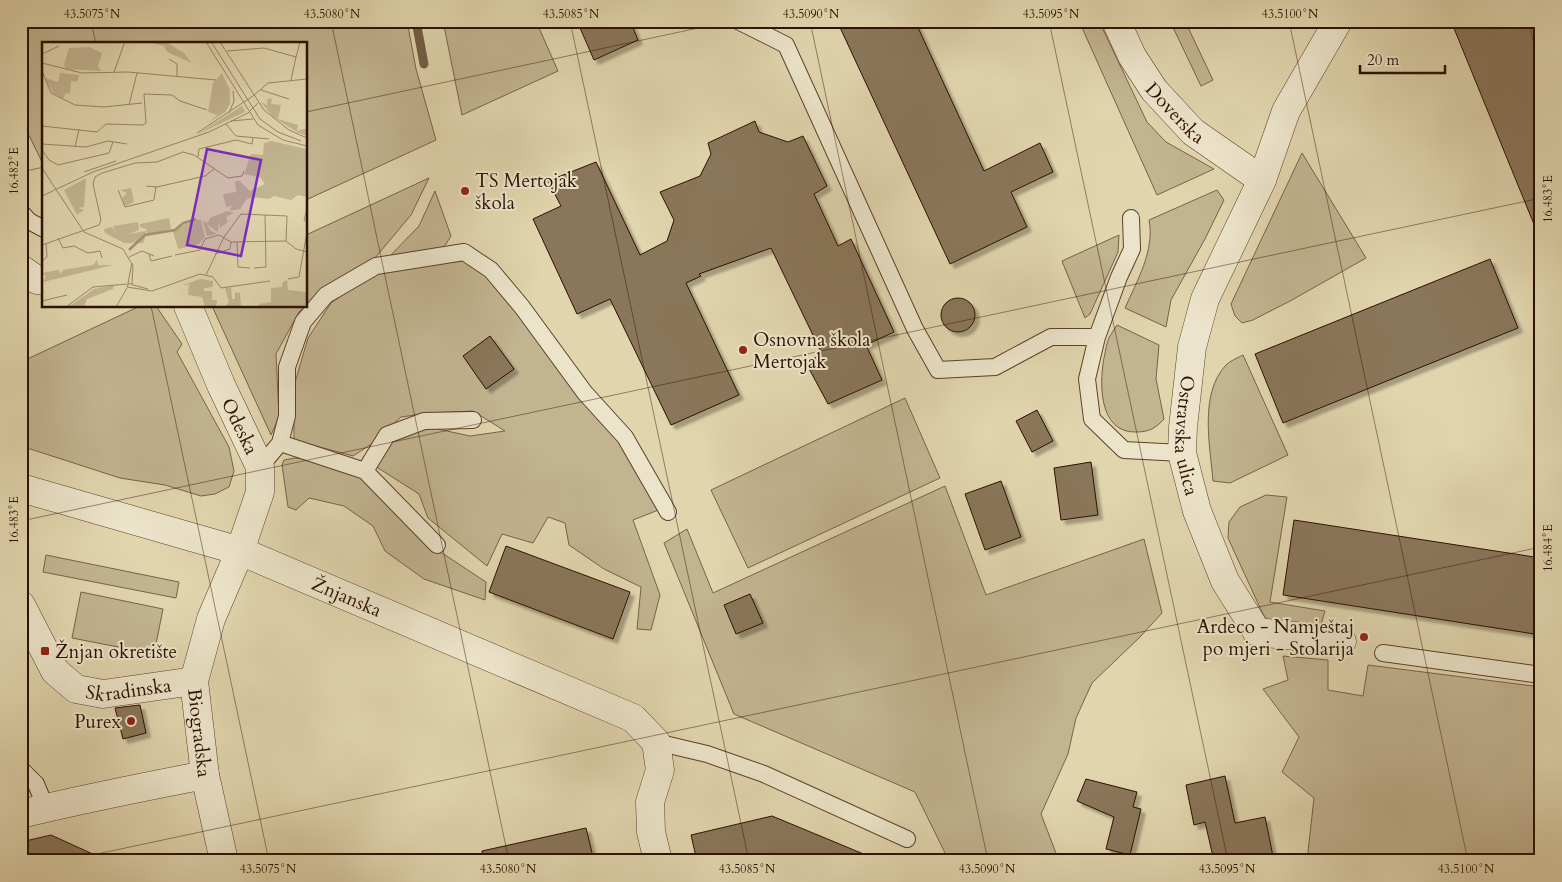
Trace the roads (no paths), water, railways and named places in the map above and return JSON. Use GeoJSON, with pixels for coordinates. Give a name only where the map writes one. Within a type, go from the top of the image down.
{"type":"FeatureCollection","features":[{"type":"Feature","properties":{"kind":"street","name":"Doverska"},"geometry":{"type":"LineString","coordinates":[[1116,21],[1132,56],[1154,90],[1193,132],[1262,180]]}},
{"type":"Feature","properties":{"kind":"street","name":"Ostravska ulica"},"geometry":{"type":"LineString","coordinates":[[1338,21],[1286,111],[1262,180],[1205,299],[1192,346],[1182,452],[1197,511],[1225,581],[1257,632],[1342,640]]}},
{"type":"Feature","properties":{"kind":"street"},"geometry":{"type":"LineString","coordinates":[[21,269],[37,280],[42,281]]}},
{"type":"Feature","properties":{"kind":"street","name":"Odeska"},"geometry":{"type":"LineString","coordinates":[[189,308],[221,386],[260,467],[260,492],[240,551]]}},
{"type":"Feature","properties":{"kind":"street","name":"Žnjanska"},"geometry":{"type":"LineString","coordinates":[[21,488],[240,551],[633,718],[656,742]]}},
{"type":"Feature","properties":{"kind":"street","name":"Biogradska"},"geometry":{"type":"LineString","coordinates":[[224,861],[204,775],[194,681],[211,619],[240,551]]}},
{"type":"Feature","properties":{"kind":"street","name":"Skradinska"},"geometry":{"type":"LineString","coordinates":[[21,604],[55,671],[76,690],[103,694],[194,681]]}},
{"type":"Feature","properties":{"kind":"street"},"geometry":{"type":"LineString","coordinates":[[656,742],[660,770],[650,802],[652,832],[658,861]]}},
{"type":"Feature","properties":{"kind":"street"},"geometry":{"type":"LineString","coordinates":[[34,811],[91,797],[112,795],[204,775]]}},
{"type":"Feature","properties":{"kind":"lane"},"geometry":{"type":"LineString","coordinates":[[738,21],[786,45],[915,329],[938,370],[995,367],[1050,338],[1097,337]]}},
{"type":"Feature","properties":{"kind":"lane"},"geometry":{"type":"LineString","coordinates":[[21,212],[29,221],[42,228]]}},
{"type":"Feature","properties":{"kind":"lane"},"geometry":{"type":"LineString","coordinates":[[1131,218],[1132,249],[1119,277],[1097,337],[1087,379],[1092,419],[1124,450],[1182,452]]}},
{"type":"Feature","properties":{"kind":"lane"},"geometry":{"type":"LineString","coordinates":[[260,467],[280,443],[287,416],[287,367],[303,322],[326,295],[376,266],[464,252],[491,270],[522,307],[585,393],[625,437],[668,512]]}},
{"type":"Feature","properties":{"kind":"lane"},"geometry":{"type":"LineString","coordinates":[[365,471],[387,435],[424,421],[473,420]]}},
{"type":"Feature","properties":{"kind":"lane"},"geometry":{"type":"LineString","coordinates":[[280,443],[365,471],[437,545]]}},
{"type":"Feature","properties":{"kind":"lane"},"geometry":{"type":"LineString","coordinates":[[1383,653],[1541,675]]}},
{"type":"Feature","properties":{"kind":"lane"},"geometry":{"type":"LineString","coordinates":[[656,742],[707,754],[764,774],[907,838]]}},
{"type":"Feature","properties":{"kind":"lane"},"geometry":{"type":"LineString","coordinates":[[21,770],[36,784],[34,811]]}},
{"type":"Feature","properties":{"kind":"waterway"},"geometry":{"type":"LineString","coordinates":[[416,21],[424,64]]}},
{"type":"Feature","properties":{"kind":"place","name":"TS Mertojak škola"},"geometry":{"type":"Point","coordinates":[465,191]}},
{"type":"Feature","properties":{"kind":"place","name":"Osnovna škola Mertojak"},"geometry":{"type":"Point","coordinates":[743,350]}},
{"type":"Feature","properties":{"kind":"place","name":"Ardeco - Namještaj po mjeri - Stolarija"},"geometry":{"type":"Point","coordinates":[1364,637]}},
{"type":"Feature","properties":{"kind":"place","name":"Žnjan okretište"},"geometry":{"type":"Point","coordinates":[45,651]}},
{"type":"Feature","properties":{"kind":"place","name":"Purex"},"geometry":{"type":"Point","coordinates":[131,721]}}]}
